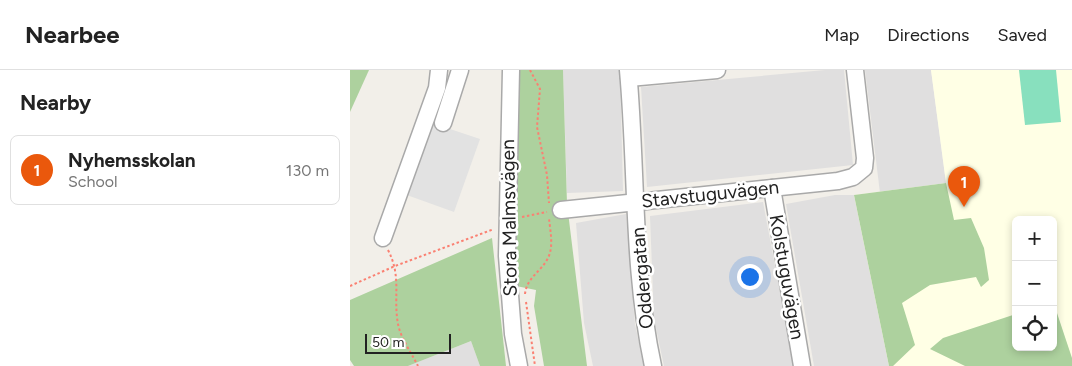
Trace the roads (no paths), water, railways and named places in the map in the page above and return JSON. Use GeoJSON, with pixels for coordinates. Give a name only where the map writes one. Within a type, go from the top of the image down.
{"type":"FeatureCollection","features":[{"type":"Feature","properties":{"kind":"street"},"geometry":{"type":"LineString","coordinates":[[383,238],[437,88],[439,70]]}},
{"type":"Feature","properties":{"kind":"street"},"geometry":{"type":"LineString","coordinates":[[443,123],[460,70]]}},
{"type":"Feature","properties":{"kind":"street","name":"Stora Malmsvägen"},"geometry":{"type":"LineString","coordinates":[[511,70],[507,256],[513,334],[518,366]]}},
{"type":"Feature","properties":{"kind":"street"},"geometry":{"type":"LineString","coordinates":[[628,74],[717,70]]}},
{"type":"Feature","properties":{"kind":"street","name":"Stavstuguvägen"},"geometry":{"type":"LineString","coordinates":[[555,211],[838,181],[858,174],[864,168],[864,158],[855,70]]}},
{"type":"Feature","properties":{"kind":"street","name":"Oddergatan"},"geometry":{"type":"LineString","coordinates":[[628,74],[641,292],[653,366]]}},
{"type":"Feature","properties":{"kind":"street","name":"Kolstuguvägen"},"geometry":{"type":"LineString","coordinates":[[772,188],[802,366]]}},
{"type":"Feature","properties":{"kind":"place","name":"Nyhemsskolan"},"geometry":{"type":"Point","coordinates":[964,207]}}]}
